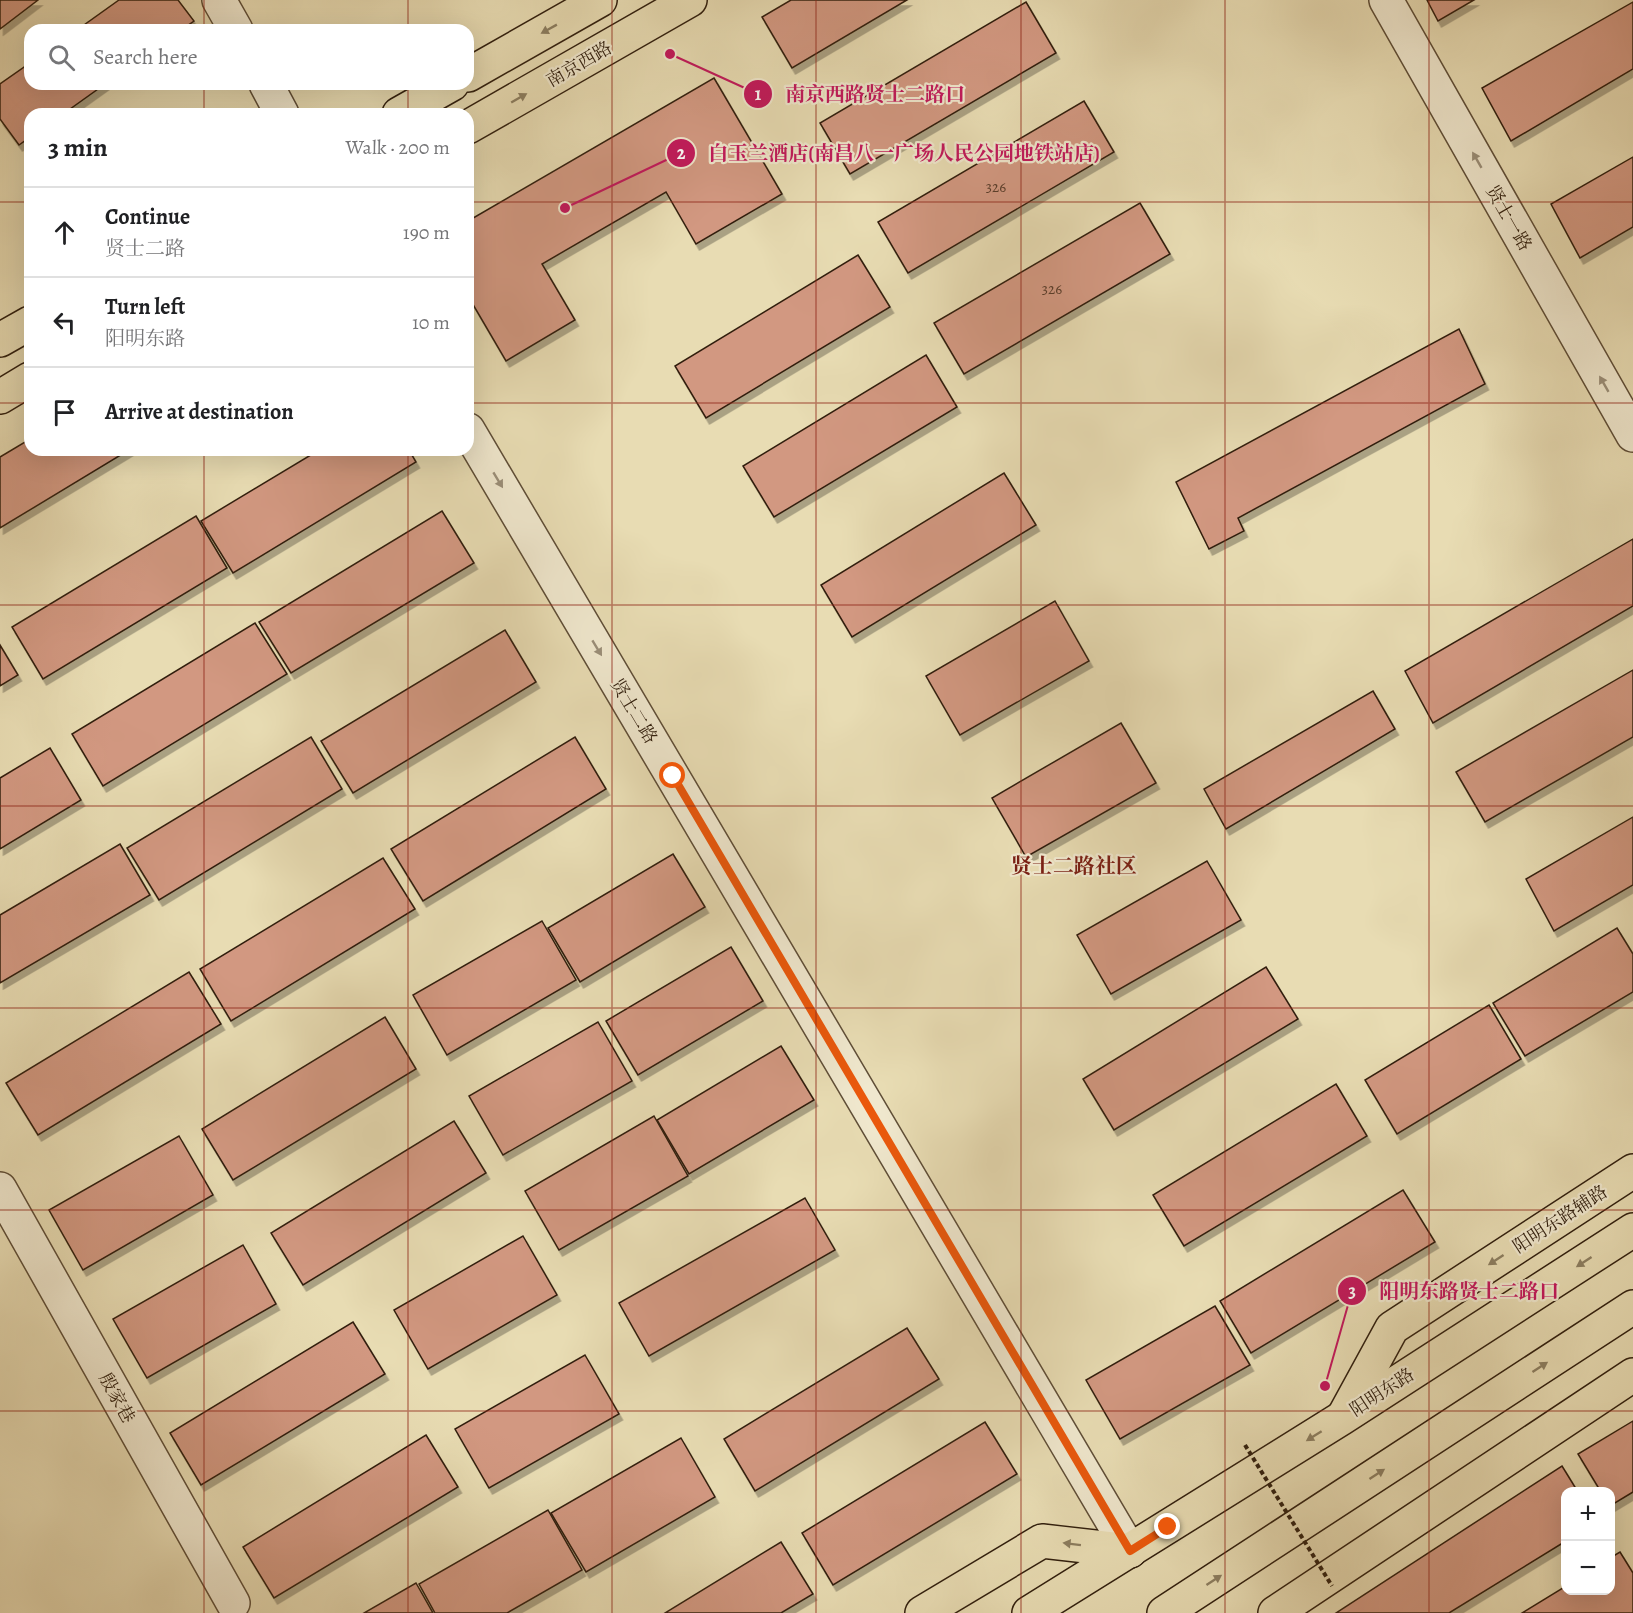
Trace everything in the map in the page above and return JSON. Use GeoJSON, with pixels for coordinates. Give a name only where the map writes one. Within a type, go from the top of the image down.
{"type":"FeatureCollection","features":[{"type":"Feature","properties":{"kind":"main road"},"geometry":{"type":"LineString","coordinates":[[474,72],[600,0]]}},
{"type":"Feature","properties":{"kind":"main road","name":"南京西路"},"geometry":{"type":"LineString","coordinates":[[474,124],[690,0]]}},
{"type":"Feature","properties":{"kind":"main road"},"geometry":{"type":"LineString","coordinates":[[410,108],[441,90]]}},
{"type":"Feature","properties":{"kind":"main road"},"geometry":{"type":"LineString","coordinates":[[0,340],[24,326]]}},
{"type":"Feature","properties":{"kind":"main road"},"geometry":{"type":"LineString","coordinates":[[0,397],[24,383]]}},
{"type":"Feature","properties":{"kind":"main road","name":"阳明东路辅路"},"geometry":{"type":"LineString","coordinates":[[1342,1418],[1392,1328],[1633,1171]]}},
{"type":"Feature","properties":{"kind":"main road","name":"阳明东路"},"geometry":{"type":"LineString","coordinates":[[1029,1613],[1342,1418],[1633,1230]]}},
{"type":"Feature","properties":{"kind":"main road"},"geometry":{"type":"LineString","coordinates":[[1165,1613],[1633,1307]]}},
{"type":"Feature","properties":{"kind":"main road"},"geometry":{"type":"LineString","coordinates":[[1275,1613],[1633,1375]]}},
{"type":"Feature","properties":{"kind":"main road"},"geometry":{"type":"LineString","coordinates":[[921,1613],[1042,1541],[1130,1551]]}},
{"type":"Feature","properties":{"kind":"street"},"geometry":{"type":"LineString","coordinates":[[219,0],[233,24]]}},
{"type":"Feature","properties":{"kind":"street","name":"贤士一路"},"geometry":{"type":"LineString","coordinates":[[1386,0],[1633,435]]}},
{"type":"Feature","properties":{"kind":"street"},"geometry":{"type":"LineString","coordinates":[[269,90],[279,108]]}},
{"type":"Feature","properties":{"kind":"street","name":"贤士二路"},"geometry":{"type":"LineString","coordinates":[[474,440],[1130,1551]]}},
{"type":"Feature","properties":{"kind":"street","name":"殷家巷"},"geometry":{"type":"LineString","coordinates":[[1,1192],[233,1603]]}},
{"type":"Feature","properties":{"kind":"path"},"geometry":{"type":"LineString","coordinates":[[1245,1445],[1332,1586]]}},
{"type":"Feature","properties":{"kind":"building"},"geometry":{"type":"Polygon","coordinates":[[[0,0],[38,0],[0,29],[0,0]]]}},
{"type":"Feature","properties":{"kind":"building"},"geometry":{"type":"Polygon","coordinates":[[[119,0],[178,0],[194,21],[190,24],[85,24],[119,0]]]}},
{"type":"Feature","properties":{"kind":"building"},"geometry":{"type":"Polygon","coordinates":[[[791,0],[907,0],[792,68],[762,17],[791,0]]]}},
{"type":"Feature","properties":{"kind":"building"},"geometry":{"type":"Polygon","coordinates":[[[1427,0],[1474,0],[1438,21],[1427,0]]]}},
{"type":"Feature","properties":{"kind":"building"},"geometry":{"type":"Polygon","coordinates":[[[1026,2],[1056,53],[850,174],[820,123],[1026,2]]]}},
{"type":"Feature","properties":{"kind":"building"},"geometry":{"type":"Polygon","coordinates":[[[1633,2],[1633,69],[1511,141],[1482,88],[1633,2]]]}},
{"type":"Feature","properties":{"kind":"building"},"geometry":{"type":"Polygon","coordinates":[[[24,67],[24,90],[97,90],[71,108],[24,108],[24,141],[19,145],[0,119],[0,84],[24,67]]]}},
{"type":"Feature","properties":{"kind":"building"},"geometry":{"type":"Polygon","coordinates":[[[714,78],[782,194],[696,244],[666,192],[542,264],[575,320],[506,361],[474,306],[474,218],[714,78]]]}},
{"type":"Feature","properties":{"kind":"building"},"geometry":{"type":"Polygon","coordinates":[[[1084,101],[1114,152],[908,273],[878,222],[1084,101]]]}},
{"type":"Feature","properties":{"kind":"building"},"geometry":{"type":"Polygon","coordinates":[[[1633,157],[1633,227],[1580,258],[1551,204],[1633,157]]]}},
{"type":"Feature","properties":{"kind":"building"},"geometry":{"type":"Polygon","coordinates":[[[1140,203],[1170,254],[964,374],[934,323],[1140,203]]]}},
{"type":"Feature","properties":{"kind":"building"},"geometry":{"type":"Polygon","coordinates":[[[858,255],[890,307],[706,418],[675,366],[858,255]]]}},
{"type":"Feature","properties":{"kind":"building"},"geometry":{"type":"Polygon","coordinates":[[[1459,329],[1485,384],[1238,518],[1244,531],[1209,549],[1176,482],[1459,329]]]}},
{"type":"Feature","properties":{"kind":"building"},"geometry":{"type":"Polygon","coordinates":[[[926,355],[957,407],[774,517],[743,466],[926,355]]]}},
{"type":"Feature","properties":{"kind":"building"},"geometry":{"type":"Polygon","coordinates":[[[24,443],[24,456],[119,456],[0,528],[0,457],[24,443]]]}},
{"type":"Feature","properties":{"kind":"building"},"geometry":{"type":"Polygon","coordinates":[[[309,456],[412,456],[416,462],[233,573],[201,521],[309,456]]]}},
{"type":"Feature","properties":{"kind":"building"},"geometry":{"type":"Polygon","coordinates":[[[1004,473],[1036,525],[852,637],[821,585],[1004,473]]]}},
{"type":"Feature","properties":{"kind":"building"},"geometry":{"type":"Polygon","coordinates":[[[442,511],[474,563],[291,673],[259,622],[442,511]]]}},
{"type":"Feature","properties":{"kind":"building"},"geometry":{"type":"Polygon","coordinates":[[[196,516],[227,568],[43,679],[12,627],[196,516]]]}},
{"type":"Feature","properties":{"kind":"building"},"geometry":{"type":"Polygon","coordinates":[[[1633,539],[1633,606],[1433,723],[1405,671],[1633,539]]]}},
{"type":"Feature","properties":{"kind":"building"},"geometry":{"type":"Polygon","coordinates":[[[1055,601],[1089,661],[960,735],[926,676],[1055,601]]]}},
{"type":"Feature","properties":{"kind":"building"},"geometry":{"type":"Polygon","coordinates":[[[255,623],[287,674],[103,786],[72,734],[255,623]]]}},
{"type":"Feature","properties":{"kind":"building"},"geometry":{"type":"Polygon","coordinates":[[[505,630],[536,682],[353,793],[321,741],[505,630]]]}},
{"type":"Feature","properties":{"kind":"building"},"geometry":{"type":"Polygon","coordinates":[[[0,645],[18,675],[0,686],[0,645]]]}},
{"type":"Feature","properties":{"kind":"building"},"geometry":{"type":"Polygon","coordinates":[[[1633,670],[1633,737],[1485,822],[1456,772],[1633,670]]]}},
{"type":"Feature","properties":{"kind":"building"},"geometry":{"type":"Polygon","coordinates":[[[1373,691],[1395,729],[1226,829],[1204,789],[1373,691]]]}},
{"type":"Feature","properties":{"kind":"building"},"geometry":{"type":"Polygon","coordinates":[[[1121,723],[1156,783],[1026,857],[992,798],[1121,723]]]}},
{"type":"Feature","properties":{"kind":"building"},"geometry":{"type":"Polygon","coordinates":[[[311,737],[342,789],[159,900],[127,848],[311,737]]]}},
{"type":"Feature","properties":{"kind":"building"},"geometry":{"type":"Polygon","coordinates":[[[575,737],[606,789],[423,901],[391,849],[575,737]]]}},
{"type":"Feature","properties":{"kind":"building"},"geometry":{"type":"Polygon","coordinates":[[[50,748],[81,800],[0,849],[0,778],[50,748]]]}},
{"type":"Feature","properties":{"kind":"building"},"geometry":{"type":"Polygon","coordinates":[[[1633,817],[1633,885],[1554,931],[1526,879],[1633,817]]]}},
{"type":"Feature","properties":{"kind":"building"},"geometry":{"type":"Polygon","coordinates":[[[120,844],[150,895],[0,983],[0,915],[120,844]]]}},
{"type":"Feature","properties":{"kind":"building"},"geometry":{"type":"Polygon","coordinates":[[[673,854],[705,907],[580,982],[548,928],[673,854]]]}},
{"type":"Feature","properties":{"kind":"building"},"geometry":{"type":"Polygon","coordinates":[[[383,858],[415,909],[231,1021],[200,969],[383,858]]]}},
{"type":"Feature","properties":{"kind":"building"},"geometry":{"type":"Polygon","coordinates":[[[1207,861],[1241,920],[1111,994],[1077,935],[1207,861]]]}},
{"type":"Feature","properties":{"kind":"building"},"geometry":{"type":"Polygon","coordinates":[[[542,921],[576,980],[447,1055],[413,995],[542,921]]]}},
{"type":"Feature","properties":{"kind":"building"},"geometry":{"type":"Polygon","coordinates":[[[1617,928],[1633,954],[1633,992],[1525,1056],[1493,1003],[1617,928]]]}},
{"type":"Feature","properties":{"kind":"building"},"geometry":{"type":"Polygon","coordinates":[[[731,947],[763,1001],[638,1075],[606,1021],[731,947]]]}},
{"type":"Feature","properties":{"kind":"building"},"geometry":{"type":"Polygon","coordinates":[[[1266,967],[1298,1019],[1114,1130],[1083,1079],[1266,967]]]}},
{"type":"Feature","properties":{"kind":"building"},"geometry":{"type":"Polygon","coordinates":[[[189,972],[221,1024],[38,1135],[6,1083],[189,972]]]}},
{"type":"Feature","properties":{"kind":"building"},"geometry":{"type":"Polygon","coordinates":[[[1489,1005],[1521,1059],[1397,1134],[1365,1080],[1489,1005]]]}},
{"type":"Feature","properties":{"kind":"building"},"geometry":{"type":"Polygon","coordinates":[[[385,1017],[416,1069],[233,1180],[202,1129],[385,1017]]]}},
{"type":"Feature","properties":{"kind":"building"},"geometry":{"type":"Polygon","coordinates":[[[598,1022],[632,1081],[503,1155],[469,1096],[598,1022]]]}},
{"type":"Feature","properties":{"kind":"building"},"geometry":{"type":"Polygon","coordinates":[[[781,1046],[814,1100],[689,1174],[657,1120],[781,1046]]]}},
{"type":"Feature","properties":{"kind":"building"},"geometry":{"type":"Polygon","coordinates":[[[1336,1084],[1367,1136],[1184,1246],[1153,1195],[1336,1084]]]}},
{"type":"Feature","properties":{"kind":"building"},"geometry":{"type":"Polygon","coordinates":[[[654,1116],[688,1176],[559,1250],[525,1191],[654,1116]]]}},
{"type":"Feature","properties":{"kind":"building"},"geometry":{"type":"Polygon","coordinates":[[[454,1121],[486,1173],[303,1285],[271,1233],[454,1121]]]}},
{"type":"Feature","properties":{"kind":"building"},"geometry":{"type":"Polygon","coordinates":[[[179,1136],[213,1195],[83,1270],[49,1210],[179,1136]]]}},
{"type":"Feature","properties":{"kind":"building"},"geometry":{"type":"Polygon","coordinates":[[[1403,1190],[1435,1242],[1251,1353],[1220,1301],[1403,1190]]]}},
{"type":"Feature","properties":{"kind":"building"},"geometry":{"type":"Polygon","coordinates":[[[805,1198],[835,1250],[649,1356],[619,1303],[805,1198]]]}},
{"type":"Feature","properties":{"kind":"building"},"geometry":{"type":"Polygon","coordinates":[[[523,1236],[557,1295],[428,1369],[394,1310],[523,1236]]]}},
{"type":"Feature","properties":{"kind":"building"},"geometry":{"type":"Polygon","coordinates":[[[243,1245],[276,1304],[147,1378],[113,1319],[243,1245]]]}},
{"type":"Feature","properties":{"kind":"building"},"geometry":{"type":"Polygon","coordinates":[[[1215,1306],[1250,1365],[1120,1439],[1086,1380],[1215,1306]]]}},
{"type":"Feature","properties":{"kind":"building"},"geometry":{"type":"Polygon","coordinates":[[[353,1322],[385,1374],[201,1485],[170,1433],[353,1322]]]}},
{"type":"Feature","properties":{"kind":"building"},"geometry":{"type":"Polygon","coordinates":[[[907,1328],[939,1379],[755,1491],[724,1439],[907,1328]]]}},
{"type":"Feature","properties":{"kind":"building"},"geometry":{"type":"Polygon","coordinates":[[[585,1355],[619,1414],[489,1488],[455,1429],[585,1355]]]}},
{"type":"Feature","properties":{"kind":"building"},"geometry":{"type":"Polygon","coordinates":[[[1633,1421],[1633,1492],[1615,1503],[1615,1487],[1598,1487],[1578,1454],[1633,1421]]]}},
{"type":"Feature","properties":{"kind":"building"},"geometry":{"type":"Polygon","coordinates":[[[985,1422],[1017,1474],[833,1585],[802,1533],[985,1422]]]}},
{"type":"Feature","properties":{"kind":"building"},"geometry":{"type":"Polygon","coordinates":[[[426,1435],[458,1487],[274,1598],[243,1547],[426,1435]]]}},
{"type":"Feature","properties":{"kind":"building"},"geometry":{"type":"Polygon","coordinates":[[[681,1438],[715,1497],[586,1572],[551,1513],[681,1438]]]}},
{"type":"Feature","properties":{"kind":"building"},"geometry":{"type":"Polygon","coordinates":[[[1562,1466],[1575,1487],[1561,1487],[1561,1544],[1449,1613],[1336,1613],[1562,1466]]]}},
{"type":"Feature","properties":{"kind":"building"},"geometry":{"type":"Polygon","coordinates":[[[548,1510],[582,1570],[507,1613],[435,1613],[419,1584],[548,1510]]]}},
{"type":"Feature","properties":{"kind":"building"},"geometry":{"type":"Polygon","coordinates":[[[781,1542],[813,1594],[781,1613],[665,1613],[781,1542]]]}},
{"type":"Feature","properties":{"kind":"building"},"geometry":{"type":"Polygon","coordinates":[[[1620,1552],[1633,1573],[1633,1613],[1522,1613],[1561,1589],[1561,1595],[1615,1595],[1615,1555],[1620,1552]]]}},
{"type":"Feature","properties":{"kind":"building"},"geometry":{"type":"Polygon","coordinates":[[[416,1583],[433,1613],[364,1613],[416,1583]]]}},
{"type":"Feature","properties":{"kind":"place","name":"南京西路贤士二路口"},"geometry":{"type":"Point","coordinates":[670,54]}},
{"type":"Feature","properties":{"kind":"place","name":"白玉兰酒店(南昌八一广场人民公园地铁站店)"},"geometry":{"type":"Point","coordinates":[565,208]}},
{"type":"Feature","properties":{"kind":"place","name":"阳明东路贤士二路口"},"geometry":{"type":"Point","coordinates":[1325,1386]}},
{"type":"Feature","properties":{"kind":"district","name":"贤士二路社区"},"geometry":{"type":"Point","coordinates":[1074,866]}},
{"type":"Feature","properties":{"kind":"route"},"geometry":{"type":"LineString","coordinates":[[673,776],[1130,1551],[1168,1527]]}}]}
